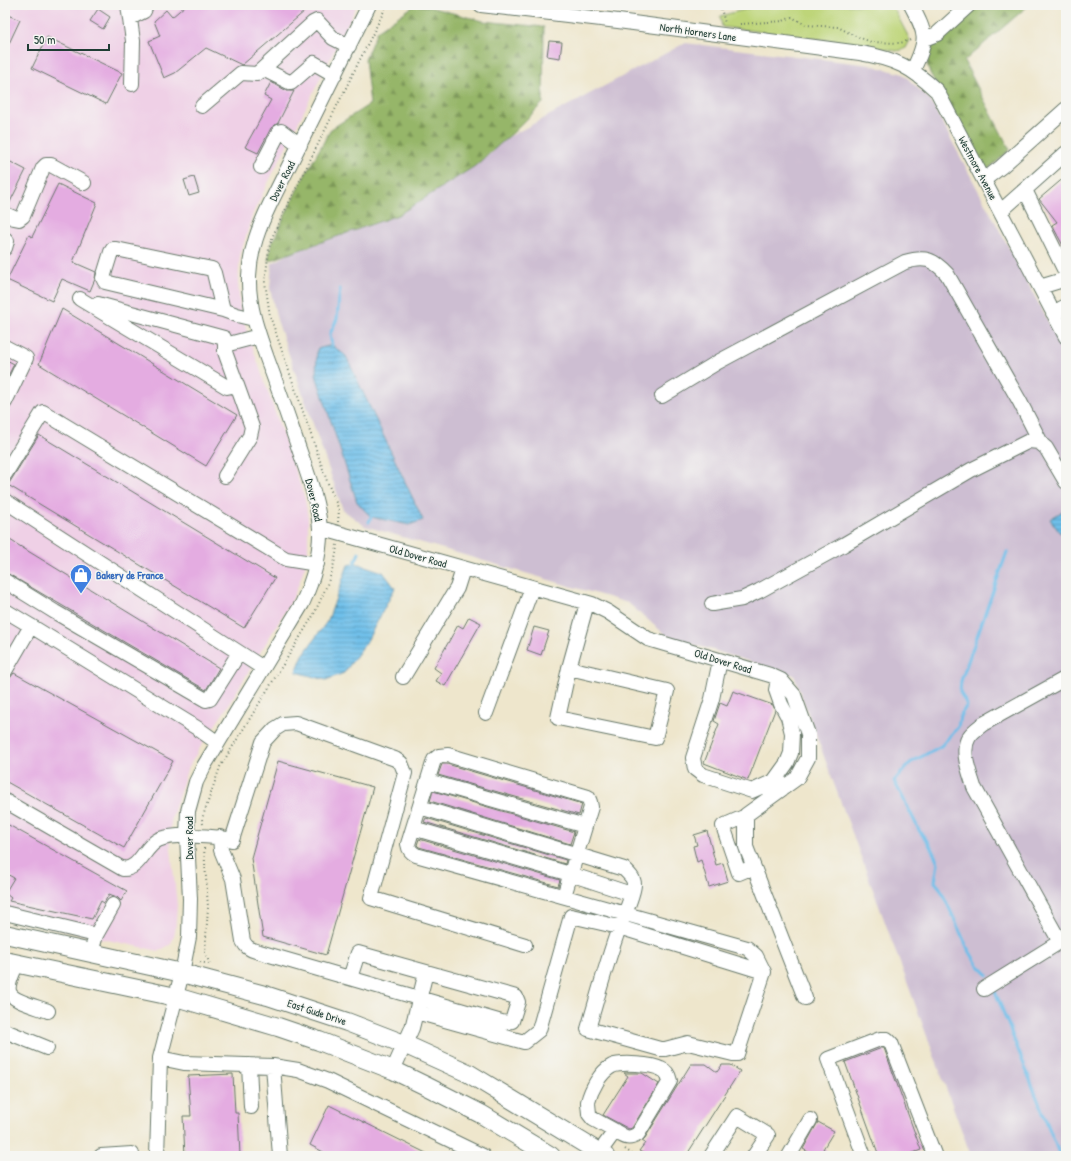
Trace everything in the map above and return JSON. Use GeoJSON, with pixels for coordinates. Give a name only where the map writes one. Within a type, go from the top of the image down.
{"type":"FeatureCollection","features":[{"type":"Feature","properties":{"kind":"main road","name":"East Gude Drive"},"geometry":{"type":"LineString","coordinates":[[5,934],[182,973],[307,1008],[347,1022],[404,1044],[468,1073],[602,1154]]}},
{"type":"Feature","properties":{"kind":"main road"},"geometry":{"type":"LineString","coordinates":[[11,962],[176,997],[319,1041],[393,1070],[481,1114],[551,1156]]}},
{"type":"Feature","properties":{"kind":"street"},"geometry":{"type":"LineString","coordinates":[[132,84],[133,41],[129,11],[144,11],[146,5]]}},
{"type":"Feature","properties":{"kind":"street","name":"Dover Road"},"geometry":{"type":"LineString","coordinates":[[157,1156],[160,1058],[182,973],[189,937],[188,811],[196,782],[302,604],[317,564],[320,528],[312,488],[254,319],[249,287],[252,253],[263,218],[369,5]]}},
{"type":"Feature","properties":{"kind":"street","name":"North Horners Lane"},"geometry":{"type":"LineString","coordinates":[[481,5],[618,21],[860,53],[890,59],[913,70]]}},
{"type":"Feature","properties":{"kind":"street"},"geometry":{"type":"LineString","coordinates":[[911,5],[922,25],[924,39],[922,53],[913,70]]}},
{"type":"Feature","properties":{"kind":"street"},"geometry":{"type":"LineString","coordinates":[[924,39],[937,34],[969,5]]}},
{"type":"Feature","properties":{"kind":"street"},"geometry":{"type":"LineString","coordinates":[[202,106],[241,73],[257,74],[317,21],[333,38],[349,46]]}},
{"type":"Feature","properties":{"kind":"street"},"geometry":{"type":"LineString","coordinates":[[263,69],[291,83],[314,63],[335,75]]}},
{"type":"Feature","properties":{"kind":"street","name":"Westmore Avenue"},"geometry":{"type":"LineString","coordinates":[[913,70],[937,91],[1066,337]]}},
{"type":"Feature","properties":{"kind":"street"},"geometry":{"type":"LineString","coordinates":[[984,180],[1002,167],[1066,109]]}},
{"type":"Feature","properties":{"kind":"street"},"geometry":{"type":"LineString","coordinates":[[261,167],[279,132],[281,131],[300,145]]}},
{"type":"Feature","properties":{"kind":"street"},"geometry":{"type":"LineString","coordinates":[[271,150],[291,161]]}},
{"type":"Feature","properties":{"kind":"street"},"geometry":{"type":"LineString","coordinates":[[1001,212],[1066,153]]}},
{"type":"Feature","properties":{"kind":"street"},"geometry":{"type":"LineString","coordinates":[[5,214],[19,219],[22,216],[43,168],[46,165],[51,165],[84,183]]}},
{"type":"Feature","properties":{"kind":"street"},"geometry":{"type":"LineString","coordinates":[[1025,190],[1066,273]]}},
{"type":"Feature","properties":{"kind":"street"},"geometry":{"type":"LineString","coordinates":[[5,239],[7,241],[5,248]]}},
{"type":"Feature","properties":{"kind":"street"},"geometry":{"type":"LineString","coordinates":[[222,310],[212,269],[116,249],[113,249],[111,252],[103,278],[105,282],[254,319]]}},
{"type":"Feature","properties":{"kind":"street"},"geometry":{"type":"LineString","coordinates":[[662,396],[718,362],[905,262],[918,258],[930,260],[938,265],[947,274],[1020,402],[1041,444]]}},
{"type":"Feature","properties":{"kind":"street"},"geometry":{"type":"LineString","coordinates":[[1040,287],[1066,279]]}},
{"type":"Feature","properties":{"kind":"street"},"geometry":{"type":"LineString","coordinates":[[225,476],[250,436],[252,427],[225,352],[224,338],[80,299],[227,387],[237,386]]}},
{"type":"Feature","properties":{"kind":"street"},"geometry":{"type":"LineString","coordinates":[[1053,313],[1066,306]]}},
{"type":"Feature","properties":{"kind":"street"},"geometry":{"type":"LineString","coordinates":[[225,345],[259,336]]}},
{"type":"Feature","properties":{"kind":"street"},"geometry":{"type":"LineString","coordinates":[[5,347],[26,358],[5,402]]}},
{"type":"Feature","properties":{"kind":"street"},"geometry":{"type":"LineString","coordinates":[[7,466],[43,412],[286,559],[317,564]]}},
{"type":"Feature","properties":{"kind":"street"},"geometry":{"type":"LineString","coordinates":[[712,604],[742,599],[754,594],[843,545],[971,470],[1029,441],[1039,442],[1046,448],[1066,482]]}},
{"type":"Feature","properties":{"kind":"street"},"geometry":{"type":"LineString","coordinates":[[5,502],[263,668]]}},
{"type":"Feature","properties":{"kind":"street","name":"Old Dover Road"},"geometry":{"type":"LineString","coordinates":[[320,528],[587,603],[608,612],[648,639],[770,675],[778,679],[794,695],[808,734],[808,758],[796,778],[746,814],[746,816],[723,826],[739,873],[753,867]]}},
{"type":"Feature","properties":{"kind":"street"},"geometry":{"type":"LineString","coordinates":[[403,677],[457,588],[463,569]]}},
{"type":"Feature","properties":{"kind":"street"},"geometry":{"type":"LineString","coordinates":[[5,581],[55,612],[206,700],[210,699],[238,653]]}},
{"type":"Feature","properties":{"kind":"street"},"geometry":{"type":"LineString","coordinates":[[486,713],[532,588]]}},
{"type":"Feature","properties":{"kind":"street"},"geometry":{"type":"LineString","coordinates":[[569,668],[667,691],[655,738],[558,718],[569,668],[587,603]]}},
{"type":"Feature","properties":{"kind":"street"},"geometry":{"type":"LineString","coordinates":[[5,612],[6,611],[197,728],[218,743]]}},
{"type":"Feature","properties":{"kind":"street"},"geometry":{"type":"LineString","coordinates":[[5,670],[30,626]]}},
{"type":"Feature","properties":{"kind":"street"},"geometry":{"type":"LineString","coordinates":[[720,660],[712,698],[693,758],[695,769],[703,775],[738,787],[752,790],[774,781],[787,763],[791,753],[792,733],[788,717],[780,704],[776,690],[778,679]]}},
{"type":"Feature","properties":{"kind":"street"},"geometry":{"type":"LineString","coordinates":[[984,988],[1063,940],[974,788],[967,763],[965,748],[968,738],[974,731],[984,724],[1066,678]]}},
{"type":"Feature","properties":{"kind":"street"},"geometry":{"type":"LineString","coordinates":[[5,801],[123,869],[133,867],[148,848],[156,841],[163,838],[187,836],[220,837],[232,840],[263,742],[275,729],[283,724],[296,723],[395,759],[400,763],[405,773],[371,898],[525,945]]}},
{"type":"Feature","properties":{"kind":"street"},"geometry":{"type":"LineString","coordinates":[[420,807],[576,854],[624,869],[630,874],[634,883],[632,894],[624,913],[605,968],[588,1029],[660,1049],[666,1050],[688,1043],[737,1054],[764,972],[756,956],[747,948],[624,913],[564,896],[416,854],[409,850],[408,844],[434,760],[439,756],[448,755],[588,797],[591,807],[576,854],[564,896]]}},
{"type":"Feature","properties":{"kind":"street"},"geometry":{"type":"LineString","coordinates":[[428,781],[585,826]]}},
{"type":"Feature","properties":{"kind":"street"},"geometry":{"type":"LineString","coordinates":[[746,816],[746,847],[805,998]]}},
{"type":"Feature","properties":{"kind":"street"},"geometry":{"type":"LineString","coordinates":[[413,828],[570,874],[632,894]]}},
{"type":"Feature","properties":{"kind":"street"},"geometry":{"type":"LineString","coordinates":[[220,837],[221,850],[233,879],[243,941],[250,950],[505,1023],[512,1020],[518,1002],[516,997],[358,953],[350,978]]}},
{"type":"Feature","properties":{"kind":"street"},"geometry":{"type":"LineString","coordinates":[[91,953],[96,935],[113,905]]}},
{"type":"Feature","properties":{"kind":"street"},"geometry":{"type":"LineString","coordinates":[[5,913],[96,935]]}},
{"type":"Feature","properties":{"kind":"street"},"geometry":{"type":"LineString","coordinates":[[416,1012],[524,1042],[539,1030],[571,916],[619,927],[764,972]]}},
{"type":"Feature","properties":{"kind":"street"},"geometry":{"type":"LineString","coordinates":[[11,962],[9,991],[13,998],[48,1011]]}},
{"type":"Feature","properties":{"kind":"street"},"geometry":{"type":"LineString","coordinates":[[393,1070],[412,1028],[426,972]]}},
{"type":"Feature","properties":{"kind":"street"},"geometry":{"type":"LineString","coordinates":[[5,1031],[47,1048]]}},
{"type":"Feature","properties":{"kind":"street"},"geometry":{"type":"LineString","coordinates":[[864,1156],[828,1059],[880,1039],[887,1039],[891,1043],[932,1155]]}},
{"type":"Feature","properties":{"kind":"street"},"geometry":{"type":"LineString","coordinates":[[160,1058],[184,1063],[249,1064],[298,1070],[328,1082],[482,1156]]}},
{"type":"Feature","properties":{"kind":"street"},"geometry":{"type":"LineString","coordinates":[[249,1064],[251,1107]]}},
{"type":"Feature","properties":{"kind":"street"},"geometry":{"type":"LineString","coordinates":[[621,1064],[634,1064],[662,1069],[668,1075],[670,1081],[638,1134],[632,1138],[628,1138],[614,1131],[593,1119],[589,1114],[588,1103],[596,1083],[605,1071],[612,1066],[621,1064]]}},
{"type":"Feature","properties":{"kind":"street"},"geometry":{"type":"LineString","coordinates":[[274,1066],[280,1156]]}},
{"type":"Feature","properties":{"kind":"street"},"geometry":{"type":"LineString","coordinates":[[711,1156],[737,1116],[768,1135],[754,1156]]}},
{"type":"Feature","properties":{"kind":"street"},"geometry":{"type":"LineString","coordinates":[[789,1156],[810,1120]]}},
{"type":"Feature","properties":{"kind":"street"},"geometry":{"type":"LineString","coordinates":[[602,1154],[614,1131]]}},
{"type":"Feature","properties":{"kind":"street"},"geometry":{"type":"LineString","coordinates":[[101,1156],[132,1154],[132,1156]]}},
{"type":"Feature","properties":{"kind":"path"},"geometry":{"type":"LineString","coordinates":[[210,964],[205,953],[208,907],[202,819],[220,767],[313,616],[321,600],[327,586],[337,547],[340,510],[327,481],[270,316],[265,282],[269,248],[274,232],[387,5]]}},
{"type":"Feature","properties":{"kind":"path"},"geometry":{"type":"LineString","coordinates":[[720,5],[726,25]]}},
{"type":"Feature","properties":{"kind":"path"},"geometry":{"type":"LineString","coordinates":[[740,24],[783,21],[792,17],[806,25],[838,27],[852,35],[871,42],[900,43],[916,39],[924,39]]}},
{"type":"Feature","properties":{"kind":"shaded area"},"geometry":{"type":"Polygon","coordinates":[[[5,5],[357,5],[253,213],[240,256],[238,282],[240,306],[246,328],[305,499],[308,518],[308,557],[291,602],[187,770],[171,822],[170,840],[177,905],[175,932],[171,944],[159,951],[5,918],[5,5]]]}},
{"type":"Feature","properties":{"kind":"shaded area"},"geometry":{"type":"Polygon","coordinates":[[[685,43],[870,65],[903,74],[930,100],[1066,355],[1066,1156],[971,1156],[794,675],[667,636],[628,603],[365,526],[343,510],[277,320],[270,288],[272,263],[685,43]]]}},
{"type":"Feature","properties":{"kind":"green space"},"geometry":{"type":"Polygon","coordinates":[[[415,5],[422,5],[483,21],[544,27],[543,103],[515,131],[475,166],[398,215],[268,261],[272,243],[300,184],[331,129],[370,104],[365,59],[377,31],[415,5]]]}},
{"type":"Feature","properties":{"kind":"green space"},"geometry":{"type":"Polygon","coordinates":[[[762,5],[892,5],[910,40],[906,48],[896,51],[859,44],[722,27],[720,16],[762,5]]]}},
{"type":"Feature","properties":{"kind":"green space"},"geometry":{"type":"Polygon","coordinates":[[[977,5],[1029,5],[964,61],[1010,150],[985,172],[930,73],[927,63],[933,46],[977,5]]]}},
{"type":"Feature","properties":{"kind":"water"},"geometry":{"type":"Polygon","coordinates":[[[332,345],[346,356],[423,520],[409,525],[371,517],[357,502],[316,375],[317,349],[332,345]]]}},
{"type":"Feature","properties":{"kind":"water"},"geometry":{"type":"Polygon","coordinates":[[[1066,509],[1066,530],[1060,533],[1050,519],[1066,509]]]}},
{"type":"Feature","properties":{"kind":"water"},"geometry":{"type":"Polygon","coordinates":[[[356,563],[383,572],[395,588],[367,641],[344,673],[326,680],[296,672],[303,655],[328,620],[348,565],[356,563]]]}},
{"type":"Feature","properties":{"kind":"building"},"geometry":{"type":"Polygon","coordinates":[[[186,5],[312,5],[242,65],[206,48],[175,73],[164,78],[149,41],[160,36],[154,21],[166,10],[172,17],[186,5]]]}},
{"type":"Feature","properties":{"kind":"building"},"geometry":{"type":"Polygon","coordinates":[[[98,9],[110,17],[103,29],[90,21],[98,9]]]}},
{"type":"Feature","properties":{"kind":"building"},"geometry":{"type":"Polygon","coordinates":[[[5,14],[20,20],[5,52],[5,14]]]}},
{"type":"Feature","properties":{"kind":"building"},"geometry":{"type":"Polygon","coordinates":[[[47,37],[122,73],[106,104],[32,68],[47,37]]]}},
{"type":"Feature","properties":{"kind":"building"},"geometry":{"type":"Polygon","coordinates":[[[549,41],[562,42],[560,58],[547,56],[549,41]]]}},
{"type":"Feature","properties":{"kind":"building"},"geometry":{"type":"Polygon","coordinates":[[[271,82],[287,91],[294,91],[278,123],[271,128],[258,153],[245,147],[271,100],[264,96],[271,82]]]}},
{"type":"Feature","properties":{"kind":"building"},"geometry":{"type":"Polygon","coordinates":[[[5,159],[26,170],[8,206],[5,206],[5,159]]]}},
{"type":"Feature","properties":{"kind":"building"},"geometry":{"type":"Polygon","coordinates":[[[1066,176],[1066,251],[1052,225],[1057,222],[1039,199],[1066,176]]]}},
{"type":"Feature","properties":{"kind":"building"},"geometry":{"type":"Polygon","coordinates":[[[194,177],[199,193],[189,196],[184,180],[194,177]]]}},
{"type":"Feature","properties":{"kind":"building"},"geometry":{"type":"Polygon","coordinates":[[[58,184],[97,203],[73,262],[96,272],[90,291],[62,279],[52,301],[7,280],[29,235],[32,237],[58,184]]]}},
{"type":"Feature","properties":{"kind":"building"},"geometry":{"type":"Polygon","coordinates":[[[62,309],[237,415],[206,466],[39,364],[62,309]]]}},
{"type":"Feature","properties":{"kind":"building"},"geometry":{"type":"Polygon","coordinates":[[[5,359],[14,364],[5,382],[5,359]]]}},
{"type":"Feature","properties":{"kind":"building"},"geometry":{"type":"Polygon","coordinates":[[[39,435],[275,578],[244,628],[8,485],[39,435]]]}},
{"type":"Feature","properties":{"kind":"building"},"geometry":{"type":"Polygon","coordinates":[[[5,537],[219,668],[206,690],[5,572],[5,537]]]}},
{"type":"Feature","properties":{"kind":"building"},"geometry":{"type":"Polygon","coordinates":[[[469,617],[481,623],[445,686],[436,681],[441,673],[434,668],[458,625],[463,628],[469,617]]]}},
{"type":"Feature","properties":{"kind":"building"},"geometry":{"type":"Polygon","coordinates":[[[534,627],[549,631],[541,655],[527,650],[534,627]]]}},
{"type":"Feature","properties":{"kind":"building"},"geometry":{"type":"Polygon","coordinates":[[[14,673],[173,761],[124,848],[5,781],[5,680],[10,678],[14,673]]]}},
{"type":"Feature","properties":{"kind":"building"},"geometry":{"type":"Polygon","coordinates":[[[733,691],[773,705],[775,710],[748,780],[704,763],[719,724],[714,721],[720,703],[727,706],[733,691]]]}},
{"type":"Feature","properties":{"kind":"building"},"geometry":{"type":"Polygon","coordinates":[[[278,761],[373,787],[326,955],[263,937],[251,858],[278,761]]]}},
{"type":"Feature","properties":{"kind":"building"},"geometry":{"type":"Polygon","coordinates":[[[442,764],[447,764],[582,804],[579,815],[438,775],[442,764]]]}},
{"type":"Feature","properties":{"kind":"building"},"geometry":{"type":"Polygon","coordinates":[[[433,791],[574,832],[570,844],[430,801],[433,791]]]}},
{"type":"Feature","properties":{"kind":"building"},"geometry":{"type":"Polygon","coordinates":[[[426,818],[566,860],[565,864],[424,822],[426,818]]]}},
{"type":"Feature","properties":{"kind":"building"},"geometry":{"type":"Polygon","coordinates":[[[5,823],[127,891],[121,901],[117,897],[109,894],[104,903],[101,901],[92,919],[9,901],[11,898],[5,893],[14,878],[5,873],[5,823]]]}},
{"type":"Feature","properties":{"kind":"building"},"geometry":{"type":"Polygon","coordinates":[[[707,831],[716,865],[723,863],[728,881],[709,887],[701,860],[697,862],[693,846],[697,845],[694,835],[707,831]]]}},
{"type":"Feature","properties":{"kind":"building"},"geometry":{"type":"Polygon","coordinates":[[[419,839],[560,880],[558,886],[419,847],[417,845],[419,839]]]}},
{"type":"Feature","properties":{"kind":"building"},"geometry":{"type":"Polygon","coordinates":[[[884,1048],[921,1150],[905,1156],[879,1156],[845,1062],[884,1048]]]}},
{"type":"Feature","properties":{"kind":"building"},"geometry":{"type":"Polygon","coordinates":[[[691,1064],[706,1064],[717,1072],[722,1065],[731,1065],[740,1071],[686,1156],[648,1156],[639,1151],[645,1143],[642,1141],[691,1064]]]}},
{"type":"Feature","properties":{"kind":"building"},"geometry":{"type":"Polygon","coordinates":[[[624,1073],[642,1073],[659,1084],[632,1128],[629,1129],[603,1115],[628,1076],[624,1073]]]}},
{"type":"Feature","properties":{"kind":"building"},"geometry":{"type":"Polygon","coordinates":[[[233,1074],[235,1113],[238,1113],[240,1156],[185,1156],[183,1116],[191,1116],[188,1076],[233,1074]]]}},
{"type":"Feature","properties":{"kind":"building"},"geometry":{"type":"Polygon","coordinates":[[[329,1105],[432,1156],[326,1156],[327,1154],[310,1145],[329,1105]]]}},
{"type":"Feature","properties":{"kind":"building"},"geometry":{"type":"Polygon","coordinates":[[[818,1122],[834,1131],[823,1149],[835,1156],[815,1156],[803,1149],[818,1122]]]}},
{"type":"Feature","properties":{"kind":"waterway"},"geometry":{"type":"LineString","coordinates":[[332,345],[330,334],[337,319],[340,289]]}},
{"type":"Feature","properties":{"kind":"waterway"},"geometry":{"type":"LineString","coordinates":[[369,522],[371,517]]}},
{"type":"Feature","properties":{"kind":"waterway"},"geometry":{"type":"LineString","coordinates":[[988,975],[977,964],[967,947],[940,888],[935,882],[938,863],[936,858],[928,842],[920,832],[894,781],[910,763],[941,746],[958,727],[960,716],[967,705],[960,692],[961,681],[1007,552]]}},
{"type":"Feature","properties":{"kind":"waterway"},"geometry":{"type":"LineString","coordinates":[[355,562],[359,553]]}},
{"type":"Feature","properties":{"kind":"waterway"},"geometry":{"type":"LineString","coordinates":[[995,991],[1060,1156]]}},
{"type":"Feature","properties":{"kind":"place","name":"Bakery de France"},"geometry":{"type":"Point","coordinates":[81,594]}}]}
